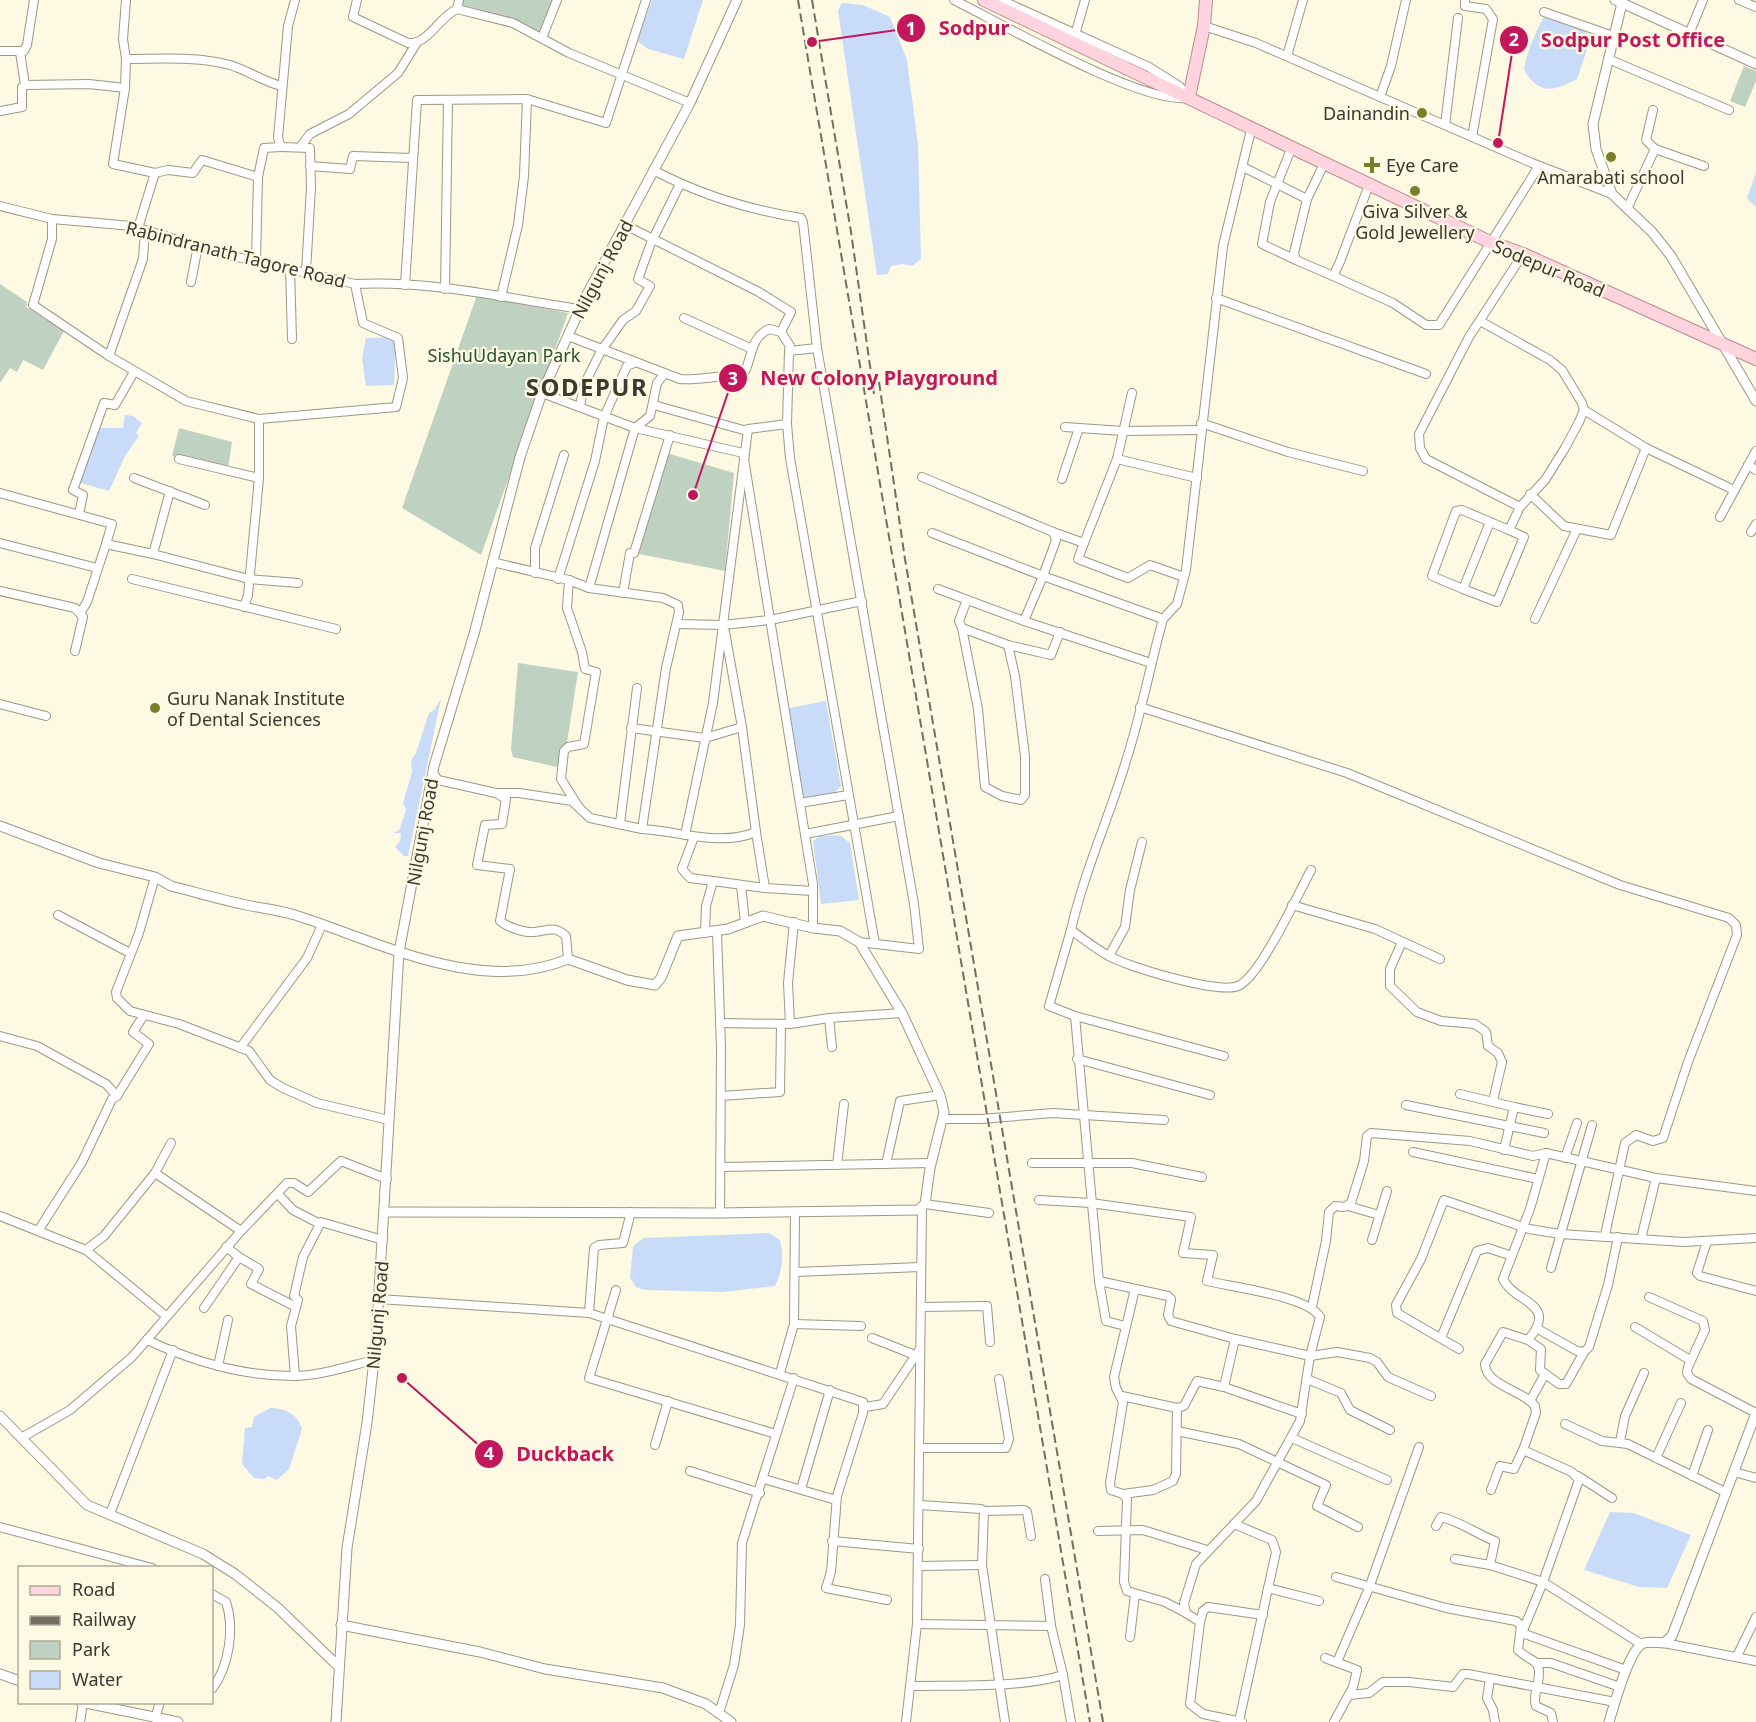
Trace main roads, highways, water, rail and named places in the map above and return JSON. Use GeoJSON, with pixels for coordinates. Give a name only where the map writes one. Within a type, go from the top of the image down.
{"type":"FeatureCollection","features":[{"type":"Feature","properties":{"kind":"main road","name":"Sodepur Road"},"geometry":{"type":"LineString","coordinates":[[984,0],[1189,97],[1251,130],[1490,242],[1523,254],[1724,346],[1756,358]]}},
{"type":"Feature","properties":{"kind":"main road"},"geometry":{"type":"LineString","coordinates":[[1189,97],[1204,26],[1206,0]]}},
{"type":"Feature","properties":{"kind":"water"},"geometry":{"type":"Polygon","coordinates":[[[652,0],[703,0],[684,59],[648,49],[637,41],[652,0]]]}},
{"type":"Feature","properties":{"kind":"water"},"geometry":{"type":"Polygon","coordinates":[[[842,3],[863,5],[890,17],[907,60],[918,145],[921,259],[912,266],[902,264],[891,266],[888,274],[877,275],[838,11],[842,3]]]}},
{"type":"Feature","properties":{"kind":"water"},"geometry":{"type":"Polygon","coordinates":[[[1550,17],[1581,27],[1591,38],[1577,79],[1548,89],[1536,84],[1524,70],[1529,50],[1543,18],[1550,17]]]}},
{"type":"Feature","properties":{"kind":"water"},"geometry":{"type":"Polygon","coordinates":[[[1756,173],[1756,207],[1747,198],[1756,173]]]}},
{"type":"Feature","properties":{"kind":"water"},"geometry":{"type":"Polygon","coordinates":[[[396,337],[394,385],[366,386],[362,358],[366,338],[396,337]]]}},
{"type":"Feature","properties":{"kind":"water"},"geometry":{"type":"Polygon","coordinates":[[[125,415],[133,416],[142,423],[136,433],[139,436],[125,456],[109,491],[77,482],[95,428],[123,428],[125,415]]]}},
{"type":"Feature","properties":{"kind":"water"},"geometry":{"type":"Polygon","coordinates":[[[441,699],[408,856],[404,856],[395,847],[400,841],[401,833],[393,833],[399,830],[406,810],[403,803],[412,772],[411,761],[416,753],[429,713],[434,710],[441,699]]]}},
{"type":"Feature","properties":{"kind":"water"},"geometry":{"type":"Polygon","coordinates":[[[826,701],[841,786],[834,793],[807,798],[803,796],[789,708],[826,701]]]}},
{"type":"Feature","properties":{"kind":"water"},"geometry":{"type":"Polygon","coordinates":[[[840,835],[850,843],[859,900],[821,904],[813,841],[820,836],[840,835]]]}},
{"type":"Feature","properties":{"kind":"water"},"geometry":{"type":"Polygon","coordinates":[[[769,1233],[780,1240],[781,1246],[781,1270],[775,1286],[723,1292],[645,1290],[636,1287],[630,1278],[633,1246],[644,1238],[769,1233]]]}},
{"type":"Feature","properties":{"kind":"water"},"geometry":{"type":"Polygon","coordinates":[[[270,1408],[290,1413],[297,1419],[302,1429],[289,1469],[277,1480],[268,1476],[264,1479],[254,1478],[242,1464],[245,1428],[252,1427],[254,1417],[270,1408]]]}},
{"type":"Feature","properties":{"kind":"water"},"geometry":{"type":"Polygon","coordinates":[[[1610,1512],[1634,1513],[1691,1535],[1667,1588],[1639,1587],[1584,1570],[1610,1512]]]}},
{"type":"Feature","properties":{"kind":"railway"},"geometry":{"type":"LineString","coordinates":[[798,0],[1090,1722]]}},
{"type":"Feature","properties":{"kind":"railway"},"geometry":{"type":"LineString","coordinates":[[812,0],[851,232],[874,394]]}},
{"type":"Feature","properties":{"kind":"railway"},"geometry":{"type":"LineString","coordinates":[[879,382],[905,559],[1103,1722]]}},
{"type":"Feature","properties":{"kind":"place","name":"Sodpur"},"geometry":{"type":"Point","coordinates":[812,42]}},
{"type":"Feature","properties":{"kind":"place","name":"Dainandin"},"geometry":{"type":"Point","coordinates":[1422,113]}},
{"type":"Feature","properties":{"kind":"place","name":"Sodpur Post Office"},"geometry":{"type":"Point","coordinates":[1498,143]}},
{"type":"Feature","properties":{"kind":"place","name":"Amarabati school"},"geometry":{"type":"Point","coordinates":[1611,157]}},
{"type":"Feature","properties":{"kind":"place","name":"Eye Care"},"geometry":{"type":"Point","coordinates":[1372,165]}},
{"type":"Feature","properties":{"kind":"place","name":"Giva Silver & Gold Jewellery"},"geometry":{"type":"Point","coordinates":[1415,191]}},
{"type":"Feature","properties":{"kind":"place","name":"New Colony Playground"},"geometry":{"type":"Point","coordinates":[693,495]}},
{"type":"Feature","properties":{"kind":"place","name":"Guru Nanak Institute of Dental Sciences"},"geometry":{"type":"Point","coordinates":[155,708]}},
{"type":"Feature","properties":{"kind":"place","name":"Duckback"},"geometry":{"type":"Point","coordinates":[402,1378]}},
{"type":"Feature","properties":{"kind":"district","name":"SODEPUR"},"geometry":{"type":"Point","coordinates":[587,386]}},
{"type":"Feature","properties":{"kind":"park label","name":"SishuUdayan Park"},"geometry":{"type":"Point","coordinates":[504,355]}}]}
